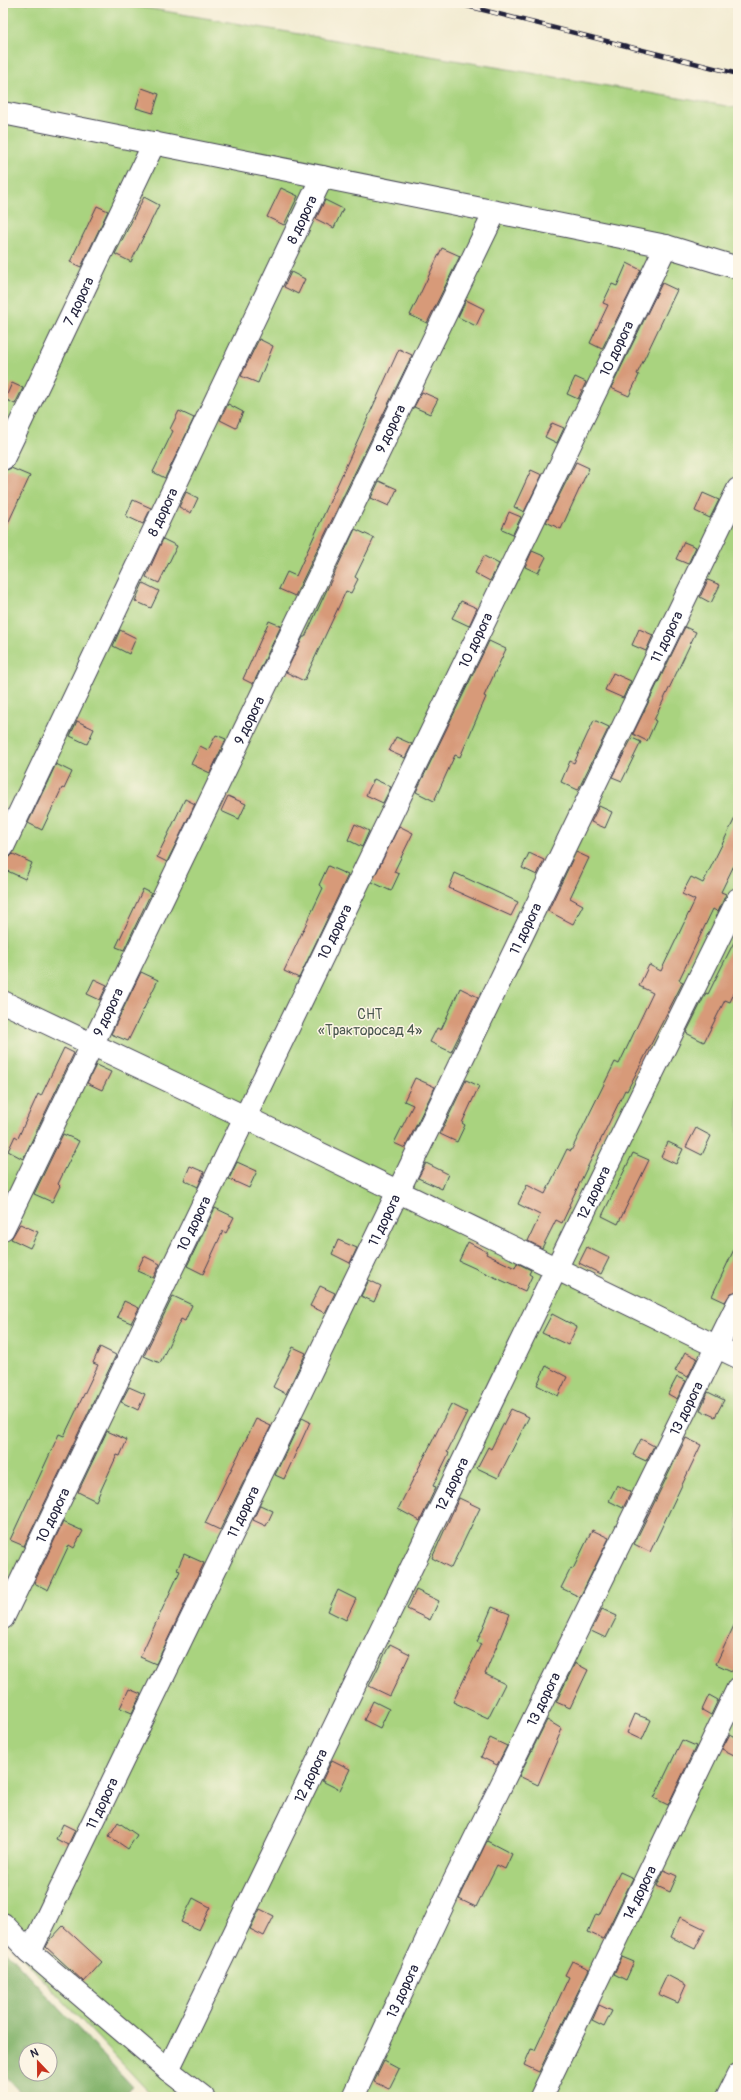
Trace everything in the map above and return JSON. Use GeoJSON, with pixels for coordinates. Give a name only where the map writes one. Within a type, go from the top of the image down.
{"type":"FeatureCollection","features":[{"type":"Feature","properties":{"kind":"street"},"geometry":{"type":"LineString","coordinates":[[3,113],[666,246],[738,268]]}},
{"type":"Feature","properties":{"kind":"street","name":"7 дорога"},"geometry":{"type":"LineString","coordinates":[[3,459],[154,143]]}},
{"type":"Feature","properties":{"kind":"street","name":"8 дорога"},"geometry":{"type":"LineString","coordinates":[[3,847],[322,177]]}},
{"type":"Feature","properties":{"kind":"street","name":"9 дорога"},"geometry":{"type":"LineString","coordinates":[[3,1229],[495,212]]}},
{"type":"Feature","properties":{"kind":"street","name":"10 дорога"},"geometry":{"type":"LineString","coordinates":[[3,1618],[666,246]]}},
{"type":"Feature","properties":{"kind":"street","name":"11 дорога"},"geometry":{"type":"LineString","coordinates":[[30,1952],[738,489]]}},
{"type":"Feature","properties":{"kind":"street","name":"12 дорога"},"geometry":{"type":"LineString","coordinates":[[168,2070],[556,1269],[738,899]]}},
{"type":"Feature","properties":{"kind":"street"},"geometry":{"type":"LineString","coordinates":[[3,1002],[92,1046],[245,1117],[738,1357]]}},
{"type":"Feature","properties":{"kind":"street","name":"13 дорога"},"geometry":{"type":"LineString","coordinates":[[353,2097],[454,1880],[738,1302]]}},
{"type":"Feature","properties":{"kind":"street","name":"14 дорога"},"geometry":{"type":"LineString","coordinates":[[541,2097],[738,1688]]}},
{"type":"Feature","properties":{"kind":"street"},"geometry":{"type":"LineString","coordinates":[[3,1924],[30,1952],[168,2070],[203,2097]]}},
{"type":"Feature","properties":{"kind":"street"},"geometry":{"type":"LineString","coordinates":[[727,2097],[738,2075]]}},
{"type":"Feature","properties":{"kind":"green space","name":"СНТ «Тракторосад 4»"},"geometry":{"type":"Polygon","coordinates":[[[3,3],[116,3],[738,108],[738,2097],[158,2097],[147,2090],[3,1937],[3,3]]]}},
{"type":"Feature","properties":{"kind":"green space"},"geometry":{"type":"Polygon","coordinates":[[[3,1948],[133,2087],[121,2097],[25,2097],[3,2074],[3,1948]]]}},
{"type":"Feature","properties":{"kind":"building"},"geometry":{"type":"Polygon","coordinates":[[[142,88],[159,94],[153,113],[136,108],[142,88]]]}},
{"type":"Feature","properties":{"kind":"building"},"geometry":{"type":"Polygon","coordinates":[[[281,188],[298,196],[284,225],[267,217],[281,188]]]}},
{"type":"Feature","properties":{"kind":"building"},"geometry":{"type":"Polygon","coordinates":[[[144,197],[159,205],[131,262],[115,254],[144,197]]]}},
{"type":"Feature","properties":{"kind":"building"},"geometry":{"type":"Polygon","coordinates":[[[325,200],[343,209],[334,228],[316,219],[325,200]]]}},
{"type":"Feature","properties":{"kind":"building"},"geometry":{"type":"Polygon","coordinates":[[[97,206],[108,211],[81,267],[70,262],[97,206]]]}},
{"type":"Feature","properties":{"kind":"building"},"geometry":{"type":"Polygon","coordinates":[[[442,248],[460,256],[427,323],[410,315],[442,248]]]}},
{"type":"Feature","properties":{"kind":"building"},"geometry":{"type":"Polygon","coordinates":[[[627,263],[641,270],[602,349],[590,343],[608,305],[603,303],[612,284],[617,286],[627,263]]]}},
{"type":"Feature","properties":{"kind":"building"},"geometry":{"type":"Polygon","coordinates":[[[291,272],[305,279],[298,294],[284,287],[291,272]]]}},
{"type":"Feature","properties":{"kind":"building"},"geometry":{"type":"Polygon","coordinates":[[[662,283],[677,290],[637,374],[639,375],[629,396],[611,388],[662,283]]]}},
{"type":"Feature","properties":{"kind":"building"},"geometry":{"type":"Polygon","coordinates":[[[466,300],[484,309],[476,326],[458,317],[466,300]]]}},
{"type":"Feature","properties":{"kind":"building"},"geometry":{"type":"Polygon","coordinates":[[[259,339],[273,346],[258,383],[241,376],[259,339]]]}},
{"type":"Feature","properties":{"kind":"building"},"geometry":{"type":"Polygon","coordinates":[[[399,349],[412,355],[295,596],[279,589],[287,572],[296,576],[399,349]]]}},
{"type":"Feature","properties":{"kind":"building"},"geometry":{"type":"Polygon","coordinates":[[[575,377],[586,382],[578,399],[567,394],[575,377]]]}},
{"type":"Feature","properties":{"kind":"building"},"geometry":{"type":"Polygon","coordinates":[[[12,383],[23,388],[15,404],[5,399],[12,383]]]}},
{"type":"Feature","properties":{"kind":"building"},"geometry":{"type":"Polygon","coordinates":[[[422,392],[438,399],[430,414],[414,407],[422,392]]]}},
{"type":"Feature","properties":{"kind":"building"},"geometry":{"type":"Polygon","coordinates":[[[228,404],[243,412],[236,428],[220,420],[228,404]]]}},
{"type":"Feature","properties":{"kind":"building"},"geometry":{"type":"Polygon","coordinates":[[[179,411],[194,418],[165,478],[153,472],[173,431],[170,429],[179,411]]]}},
{"type":"Feature","properties":{"kind":"building"},"geometry":{"type":"Polygon","coordinates":[[[552,423],[564,428],[557,443],[545,437],[552,423]]]}},
{"type":"Feature","properties":{"kind":"building"},"geometry":{"type":"Polygon","coordinates":[[[576,462],[589,468],[561,529],[546,522],[576,462]]]}},
{"type":"Feature","properties":{"kind":"building"},"geometry":{"type":"Polygon","coordinates":[[[11,468],[30,476],[3,534],[3,471],[11,468]]]}},
{"type":"Feature","properties":{"kind":"building"},"geometry":{"type":"Polygon","coordinates":[[[531,470],[542,475],[524,512],[514,507],[531,470]]]}},
{"type":"Feature","properties":{"kind":"building"},"geometry":{"type":"Polygon","coordinates":[[[379,481],[397,489],[389,506],[371,498],[379,481]]]}},
{"type":"Feature","properties":{"kind":"building"},"geometry":{"type":"Polygon","coordinates":[[[186,492],[198,498],[191,513],[179,507],[186,492]]]}},
{"type":"Feature","properties":{"kind":"building"},"geometry":{"type":"Polygon","coordinates":[[[703,493],[719,500],[710,518],[695,511],[703,493]]]}},
{"type":"Feature","properties":{"kind":"building"},"geometry":{"type":"Polygon","coordinates":[[[133,500],[151,508],[143,524],[126,516],[133,500]]]}},
{"type":"Feature","properties":{"kind":"building"},"geometry":{"type":"Polygon","coordinates":[[[509,512],[521,517],[513,534],[502,529],[509,512]]]}},
{"type":"Feature","properties":{"kind":"building"},"geometry":{"type":"Polygon","coordinates":[[[355,529],[374,538],[355,577],[358,579],[351,593],[346,591],[304,681],[286,672],[303,637],[305,637],[355,529]]]}},
{"type":"Feature","properties":{"kind":"building"},"geometry":{"type":"Polygon","coordinates":[[[163,539],[177,546],[159,583],[146,577],[163,539]]]}},
{"type":"Feature","properties":{"kind":"building"},"geometry":{"type":"Polygon","coordinates":[[[684,542],[696,547],[688,564],[676,559],[684,542]]]}},
{"type":"Feature","properties":{"kind":"building"},"geometry":{"type":"Polygon","coordinates":[[[532,551],[546,557],[538,573],[525,567],[532,551]]]}},
{"type":"Feature","properties":{"kind":"building"},"geometry":{"type":"Polygon","coordinates":[[[484,556],[499,564],[490,581],[475,573],[484,556]]]}},
{"type":"Feature","properties":{"kind":"building"},"geometry":{"type":"Polygon","coordinates":[[[708,580],[720,585],[711,603],[700,597],[708,580]]]}},
{"type":"Feature","properties":{"kind":"building"},"geometry":{"type":"Polygon","coordinates":[[[143,583],[159,591],[151,608],[135,601],[143,583]]]}},
{"type":"Feature","properties":{"kind":"building"},"geometry":{"type":"Polygon","coordinates":[[[461,601],[477,608],[469,626],[452,618],[461,601]]]}},
{"type":"Feature","properties":{"kind":"building"},"geometry":{"type":"Polygon","coordinates":[[[269,621],[281,626],[253,684],[243,679],[269,621]]]}},
{"type":"Feature","properties":{"kind":"building"},"geometry":{"type":"Polygon","coordinates":[[[685,627],[696,632],[654,720],[656,721],[647,741],[633,734],[685,627]]]}},
{"type":"Feature","properties":{"kind":"building"},"geometry":{"type":"Polygon","coordinates":[[[639,629],[653,635],[646,651],[632,645],[639,629]]]}},
{"type":"Feature","properties":{"kind":"building"},"geometry":{"type":"Polygon","coordinates":[[[120,630],[136,638],[129,654],[113,646],[120,630]]]}},
{"type":"Feature","properties":{"kind":"building"},"geometry":{"type":"Polygon","coordinates":[[[489,641],[506,649],[484,696],[486,697],[460,757],[455,755],[434,801],[416,792],[489,641]]]}},
{"type":"Feature","properties":{"kind":"building"},"geometry":{"type":"Polygon","coordinates":[[[613,673],[631,681],[623,698],[605,690],[613,673]]]}},
{"type":"Feature","properties":{"kind":"building"},"geometry":{"type":"Polygon","coordinates":[[[594,720],[609,727],[578,790],[561,782],[570,761],[574,763],[594,720]]]}},
{"type":"Feature","properties":{"kind":"building"},"geometry":{"type":"Polygon","coordinates":[[[77,721],[94,729],[87,744],[70,736],[77,721]]]}},
{"type":"Feature","properties":{"kind":"building"},"geometry":{"type":"Polygon","coordinates":[[[216,735],[226,739],[210,773],[191,764],[200,746],[208,750],[216,735]]]}},
{"type":"Feature","properties":{"kind":"building"},"geometry":{"type":"Polygon","coordinates":[[[396,737],[412,744],[405,758],[389,751],[396,737]]]}},
{"type":"Feature","properties":{"kind":"building"},"geometry":{"type":"Polygon","coordinates":[[[632,738],[641,742],[622,781],[612,777],[632,738]]]}},
{"type":"Feature","properties":{"kind":"building"},"geometry":{"type":"Polygon","coordinates":[[[56,764],[72,772],[64,789],[62,788],[42,830],[28,823],[56,764]]]}},
{"type":"Feature","properties":{"kind":"building"},"geometry":{"type":"Polygon","coordinates":[[[374,779],[391,787],[383,803],[366,795],[374,779]]]}},
{"type":"Feature","properties":{"kind":"building"},"geometry":{"type":"Polygon","coordinates":[[[228,796],[246,804],[239,819],[221,811],[228,796]]]}},
{"type":"Feature","properties":{"kind":"building"},"geometry":{"type":"Polygon","coordinates":[[[185,799],[195,804],[167,862],[157,857],[185,799]]]}},
{"type":"Feature","properties":{"kind":"building"},"geometry":{"type":"Polygon","coordinates":[[[599,806],[612,812],[605,828],[591,822],[599,806]]]}},
{"type":"Feature","properties":{"kind":"building"},"geometry":{"type":"Polygon","coordinates":[[[738,812],[738,857],[721,892],[726,894],[718,912],[713,909],[679,980],[683,982],[627,1091],[625,1090],[569,1205],[570,1206],[562,1223],[556,1220],[542,1248],[528,1241],[540,1215],[518,1204],[527,1185],[545,1194],[567,1149],[571,1151],[615,1062],[619,1064],[653,993],[639,986],[649,965],[661,971],[695,900],[682,894],[691,877],[703,883],[738,812]]]}},
{"type":"Feature","properties":{"kind":"building"},"geometry":{"type":"Polygon","coordinates":[[[355,824],[369,831],[362,847],[348,840],[355,824]]]}},
{"type":"Feature","properties":{"kind":"building"},"geometry":{"type":"Polygon","coordinates":[[[399,826],[413,833],[394,872],[399,874],[391,891],[372,882],[399,826]]]}},
{"type":"Feature","properties":{"kind":"building"},"geometry":{"type":"Polygon","coordinates":[[[576,852],[589,858],[570,898],[583,905],[573,924],[548,911],[576,852]]]}},
{"type":"Feature","properties":{"kind":"building"},"geometry":{"type":"Polygon","coordinates":[[[529,853],[544,860],[537,875],[522,868],[529,853]]]}},
{"type":"Feature","properties":{"kind":"building"},"geometry":{"type":"Polygon","coordinates":[[[13,854],[32,863],[25,879],[3,869],[3,859],[10,857],[13,854]]]}},
{"type":"Feature","properties":{"kind":"building"},"geometry":{"type":"Polygon","coordinates":[[[328,866],[348,875],[299,978],[284,971],[323,888],[319,885],[328,866]]]}},
{"type":"Feature","properties":{"kind":"building"},"geometry":{"type":"Polygon","coordinates":[[[455,873],[518,902],[511,916],[449,888],[455,873]]]}},
{"type":"Feature","properties":{"kind":"building"},"geometry":{"type":"Polygon","coordinates":[[[143,889],[151,893],[124,950],[116,947],[143,889]]]}},
{"type":"Feature","properties":{"kind":"building"},"geometry":{"type":"Polygon","coordinates":[[[738,934],[738,985],[730,1002],[725,1000],[704,1042],[686,1033],[706,993],[708,994],[738,934]]]}},
{"type":"Feature","properties":{"kind":"building"},"geometry":{"type":"Polygon","coordinates":[[[141,972],[158,980],[128,1041],[111,1034],[141,972]]]}},
{"type":"Feature","properties":{"kind":"building"},"geometry":{"type":"Polygon","coordinates":[[[94,979],[107,985],[100,1000],[87,994],[94,979]]]}},
{"type":"Feature","properties":{"kind":"building"},"geometry":{"type":"Polygon","coordinates":[[[460,988],[478,997],[451,1052],[430,1042],[437,1028],[441,1030],[460,988]]]}},
{"type":"Feature","properties":{"kind":"building"},"geometry":{"type":"Polygon","coordinates":[[[64,1048],[74,1053],[23,1159],[8,1151],[15,1136],[18,1138],[38,1094],[41,1096],[64,1048]]]}},
{"type":"Feature","properties":{"kind":"building"},"geometry":{"type":"Polygon","coordinates":[[[96,1065],[111,1072],[102,1090],[87,1083],[96,1065]]]}},
{"type":"Feature","properties":{"kind":"building"},"geometry":{"type":"Polygon","coordinates":[[[415,1078],[435,1087],[405,1148],[394,1143],[413,1105],[404,1101],[415,1078]]]}},
{"type":"Feature","properties":{"kind":"building"},"geometry":{"type":"Polygon","coordinates":[[[466,1080],[479,1086],[462,1123],[465,1125],[457,1142],[440,1134],[466,1080]]]}},
{"type":"Feature","properties":{"kind":"building"},"geometry":{"type":"Polygon","coordinates":[[[696,1128],[711,1136],[702,1155],[686,1147],[696,1128]]]}},
{"type":"Feature","properties":{"kind":"building"},"geometry":{"type":"Polygon","coordinates":[[[63,1134],[79,1141],[58,1184],[60,1186],[52,1202],[34,1194],[63,1134]]]}},
{"type":"Feature","properties":{"kind":"building"},"geometry":{"type":"Polygon","coordinates":[[[668,1142],[683,1149],[676,1164],[661,1157],[668,1142]]]}},
{"type":"Feature","properties":{"kind":"building"},"geometry":{"type":"Polygon","coordinates":[[[633,1153],[649,1160],[618,1224],[602,1216],[633,1153]]]}},
{"type":"Feature","properties":{"kind":"building"},"geometry":{"type":"Polygon","coordinates":[[[237,1162],[257,1171],[249,1188],[229,1179],[237,1162]]]}},
{"type":"Feature","properties":{"kind":"building"},"geometry":{"type":"Polygon","coordinates":[[[426,1163],[448,1174],[442,1189],[418,1178],[426,1163]]]}},
{"type":"Feature","properties":{"kind":"building"},"geometry":{"type":"Polygon","coordinates":[[[190,1166],[204,1172],[198,1187],[184,1180],[190,1166]]]}},
{"type":"Feature","properties":{"kind":"building"},"geometry":{"type":"Polygon","coordinates":[[[215,1208],[234,1217],[226,1233],[223,1231],[203,1274],[187,1266],[215,1208]]]}},
{"type":"Feature","properties":{"kind":"building"},"geometry":{"type":"Polygon","coordinates":[[[20,1224],[38,1232],[30,1248],[11,1239],[20,1224]]]}},
{"type":"Feature","properties":{"kind":"building"},"geometry":{"type":"Polygon","coordinates":[[[338,1240],[357,1248],[350,1263],[332,1254],[338,1240]]]}},
{"type":"Feature","properties":{"kind":"building"},"geometry":{"type":"Polygon","coordinates":[[[738,1241],[738,1291],[731,1293],[725,1302],[712,1296],[738,1241]]]}},
{"type":"Feature","properties":{"kind":"building"},"geometry":{"type":"Polygon","coordinates":[[[468,1242],[487,1252],[486,1254],[515,1268],[517,1263],[531,1270],[529,1274],[532,1276],[525,1291],[459,1261],[468,1242]]]}},
{"type":"Feature","properties":{"kind":"building"},"geometry":{"type":"Polygon","coordinates":[[[587,1247],[609,1258],[601,1274],[579,1263],[587,1247]]]}},
{"type":"Feature","properties":{"kind":"building"},"geometry":{"type":"Polygon","coordinates":[[[144,1256],[160,1264],[153,1278],[137,1271],[144,1256]]]}},
{"type":"Feature","properties":{"kind":"building"},"geometry":{"type":"Polygon","coordinates":[[[369,1280],[381,1286],[374,1302],[361,1296],[369,1280]]]}},
{"type":"Feature","properties":{"kind":"building"},"geometry":{"type":"Polygon","coordinates":[[[320,1286],[335,1293],[325,1313],[310,1306],[320,1286]]]}},
{"type":"Feature","properties":{"kind":"building"},"geometry":{"type":"Polygon","coordinates":[[[173,1296],[192,1305],[185,1321],[181,1319],[160,1363],[144,1356],[173,1296]]]}},
{"type":"Feature","properties":{"kind":"building"},"geometry":{"type":"Polygon","coordinates":[[[124,1301],[139,1308],[131,1323],[117,1317],[124,1301]]]}},
{"type":"Feature","properties":{"kind":"building"},"geometry":{"type":"Polygon","coordinates":[[[552,1314],[577,1327],[568,1345],[542,1333],[552,1314]]]}},
{"type":"Feature","properties":{"kind":"building"},"geometry":{"type":"Polygon","coordinates":[[[100,1347],[116,1355],[24,1546],[10,1540],[59,1434],[64,1436],[98,1365],[93,1363],[100,1347]]]}},
{"type":"Feature","properties":{"kind":"building"},"geometry":{"type":"Polygon","coordinates":[[[293,1347],[306,1353],[286,1394],[273,1387],[293,1347]]]}},
{"type":"Feature","properties":{"kind":"building"},"geometry":{"type":"Polygon","coordinates":[[[685,1352],[697,1358],[688,1377],[675,1371],[685,1352]]]}},
{"type":"Feature","properties":{"kind":"building"},"geometry":{"type":"Polygon","coordinates":[[[546,1366],[567,1377],[558,1396],[537,1385],[546,1366]]]}},
{"type":"Feature","properties":{"kind":"building"},"geometry":{"type":"Polygon","coordinates":[[[677,1377],[686,1381],[677,1399],[668,1394],[677,1377]]]}},
{"type":"Feature","properties":{"kind":"building"},"geometry":{"type":"Polygon","coordinates":[[[129,1387],[145,1394],[138,1410],[121,1402],[129,1387]]]}},
{"type":"Feature","properties":{"kind":"building"},"geometry":{"type":"Polygon","coordinates":[[[708,1392],[724,1400],[715,1417],[700,1410],[708,1392]]]}},
{"type":"Feature","properties":{"kind":"building"},"geometry":{"type":"Polygon","coordinates":[[[451,1404],[467,1412],[447,1452],[449,1453],[433,1486],[436,1487],[420,1521],[398,1509],[451,1404]]]}},
{"type":"Feature","properties":{"kind":"building"},"geometry":{"type":"Polygon","coordinates":[[[511,1409],[529,1417],[498,1478],[477,1468],[488,1447],[491,1449],[511,1409]]]}},
{"type":"Feature","properties":{"kind":"building"},"geometry":{"type":"Polygon","coordinates":[[[302,1418],[310,1422],[284,1479],[275,1475],[302,1418]]]}},
{"type":"Feature","properties":{"kind":"building"},"geometry":{"type":"Polygon","coordinates":[[[256,1419],[271,1426],[220,1530],[205,1523],[256,1419]]]}},
{"type":"Feature","properties":{"kind":"building"},"geometry":{"type":"Polygon","coordinates":[[[107,1431],[127,1440],[120,1456],[117,1455],[96,1501],[78,1492],[107,1431]]]}},
{"type":"Feature","properties":{"kind":"building"},"geometry":{"type":"Polygon","coordinates":[[[686,1438],[701,1445],[650,1552],[634,1544],[686,1438]]]}},
{"type":"Feature","properties":{"kind":"building"},"geometry":{"type":"Polygon","coordinates":[[[641,1439],[654,1446],[646,1461],[633,1455],[641,1439]]]}},
{"type":"Feature","properties":{"kind":"building"},"geometry":{"type":"Polygon","coordinates":[[[617,1485],[631,1492],[623,1508],[609,1501],[617,1485]]]}},
{"type":"Feature","properties":{"kind":"building"},"geometry":{"type":"Polygon","coordinates":[[[459,1498],[480,1508],[451,1568],[432,1558],[459,1498]]]}},
{"type":"Feature","properties":{"kind":"building"},"geometry":{"type":"Polygon","coordinates":[[[260,1505],[273,1511],[266,1526],[253,1520],[260,1505]]]}},
{"type":"Feature","properties":{"kind":"building"},"geometry":{"type":"Polygon","coordinates":[[[63,1522],[83,1531],[74,1548],[69,1545],[48,1590],[34,1583],[63,1522]]]}},
{"type":"Feature","properties":{"kind":"building"},"geometry":{"type":"Polygon","coordinates":[[[592,1530],[609,1538],[580,1597],[561,1588],[571,1568],[573,1569],[592,1530]]]}},
{"type":"Feature","properties":{"kind":"building"},"geometry":{"type":"Polygon","coordinates":[[[184,1554],[204,1563],[156,1664],[140,1657],[180,1571],[177,1570],[184,1554]]]}},
{"type":"Feature","properties":{"kind":"building"},"geometry":{"type":"Polygon","coordinates":[[[338,1590],[356,1599],[346,1620],[328,1611],[338,1590]]]}},
{"type":"Feature","properties":{"kind":"building"},"geometry":{"type":"Polygon","coordinates":[[[416,1590],[439,1601],[430,1620],[407,1609],[416,1590]]]}},
{"type":"Feature","properties":{"kind":"building"},"geometry":{"type":"Polygon","coordinates":[[[492,1607],[510,1614],[485,1674],[505,1684],[488,1718],[453,1702],[481,1644],[477,1642],[492,1607]]]}},
{"type":"Feature","properties":{"kind":"building"},"geometry":{"type":"Polygon","coordinates":[[[602,1609],[617,1616],[606,1638],[591,1631],[602,1609]]]}},
{"type":"Feature","properties":{"kind":"building"},"geometry":{"type":"Polygon","coordinates":[[[738,1617],[738,1674],[716,1664],[738,1617]]]}},
{"type":"Feature","properties":{"kind":"building"},"geometry":{"type":"Polygon","coordinates":[[[390,1644],[410,1654],[390,1696],[369,1686],[390,1644]]]}},
{"type":"Feature","properties":{"kind":"building"},"geometry":{"type":"Polygon","coordinates":[[[575,1663],[588,1670],[570,1708],[556,1702],[575,1663]]]}},
{"type":"Feature","properties":{"kind":"building"},"geometry":{"type":"Polygon","coordinates":[[[129,1689],[141,1694],[132,1713],[120,1708],[129,1689]]]}},
{"type":"Feature","properties":{"kind":"building"},"geometry":{"type":"Polygon","coordinates":[[[709,1695],[718,1700],[711,1715],[702,1710],[709,1695]]]}},
{"type":"Feature","properties":{"kind":"building"},"geometry":{"type":"Polygon","coordinates":[[[373,1701],[389,1709],[380,1728],[364,1720],[373,1701]]]}},
{"type":"Feature","properties":{"kind":"building"},"geometry":{"type":"Polygon","coordinates":[[[635,1714],[651,1720],[642,1740],[627,1733],[635,1714]]]}},
{"type":"Feature","properties":{"kind":"building"},"geometry":{"type":"Polygon","coordinates":[[[547,1720],[562,1729],[538,1785],[519,1776],[547,1720]]]}},
{"type":"Feature","properties":{"kind":"building"},"geometry":{"type":"Polygon","coordinates":[[[730,1734],[738,1738],[738,1757],[722,1749],[730,1734]]]}},
{"type":"Feature","properties":{"kind":"building"},"geometry":{"type":"Polygon","coordinates":[[[490,1738],[507,1746],[497,1765],[481,1757],[490,1738]]]}},
{"type":"Feature","properties":{"kind":"building"},"geometry":{"type":"Polygon","coordinates":[[[682,1740],[696,1746],[668,1805],[654,1798],[682,1740]]]}},
{"type":"Feature","properties":{"kind":"building"},"geometry":{"type":"Polygon","coordinates":[[[332,1760],[350,1769],[340,1790],[322,1781],[332,1760]]]}},
{"type":"Feature","properties":{"kind":"building"},"geometry":{"type":"Polygon","coordinates":[[[118,1822],[137,1835],[128,1849],[109,1836],[118,1822]]]}},
{"type":"Feature","properties":{"kind":"building"},"geometry":{"type":"Polygon","coordinates":[[[63,1824],[75,1830],[68,1845],[56,1839],[63,1824]]]}},
{"type":"Feature","properties":{"kind":"building"},"geometry":{"type":"Polygon","coordinates":[[[487,1841],[512,1854],[505,1869],[497,1865],[476,1907],[459,1899],[487,1841]]]}},
{"type":"Feature","properties":{"kind":"building"},"geometry":{"type":"Polygon","coordinates":[[[664,1870],[677,1876],[670,1892],[657,1886],[664,1870]]]}},
{"type":"Feature","properties":{"kind":"building"},"geometry":{"type":"Polygon","coordinates":[[[620,1872],[633,1878],[603,1939],[588,1932],[596,1914],[599,1915],[620,1872]]]}},
{"type":"Feature","properties":{"kind":"building"},"geometry":{"type":"Polygon","coordinates":[[[193,1898],[210,1907],[199,1930],[181,1922],[193,1898]]]}},
{"type":"Feature","properties":{"kind":"building"},"geometry":{"type":"Polygon","coordinates":[[[260,1909],[274,1916],[264,1936],[250,1929],[260,1909]]]}},
{"type":"Feature","properties":{"kind":"building"},"geometry":{"type":"Polygon","coordinates":[[[680,1917],[705,1929],[695,1949],[671,1937],[680,1917]]]}},
{"type":"Feature","properties":{"kind":"building"},"geometry":{"type":"Polygon","coordinates":[[[63,1926],[102,1962],[84,1982],[46,1947],[50,1940],[63,1926]]]}},
{"type":"Feature","properties":{"kind":"building"},"geometry":{"type":"Polygon","coordinates":[[[622,1957],[634,1962],[626,1980],[614,1974],[622,1957]]]}},
{"type":"Feature","properties":{"kind":"building"},"geometry":{"type":"Polygon","coordinates":[[[572,1961],[589,1969],[539,2072],[524,2065],[531,2049],[535,2050],[569,1977],[565,1975],[572,1961]]]}},
{"type":"Feature","properties":{"kind":"building"},"geometry":{"type":"Polygon","coordinates":[[[667,1975],[686,1985],[678,2003],[658,1994],[667,1975]]]}},
{"type":"Feature","properties":{"kind":"building"},"geometry":{"type":"Polygon","coordinates":[[[599,2005],[612,2011],[604,2027],[592,2021],[599,2005]]]}},
{"type":"Feature","properties":{"kind":"building"},"geometry":{"type":"Polygon","coordinates":[[[384,2061],[399,2069],[389,2089],[374,2082],[384,2061]]]}},
{"type":"Feature","properties":{"kind":"railway"},"geometry":{"type":"LineString","coordinates":[[455,3],[738,74]]}}]}
